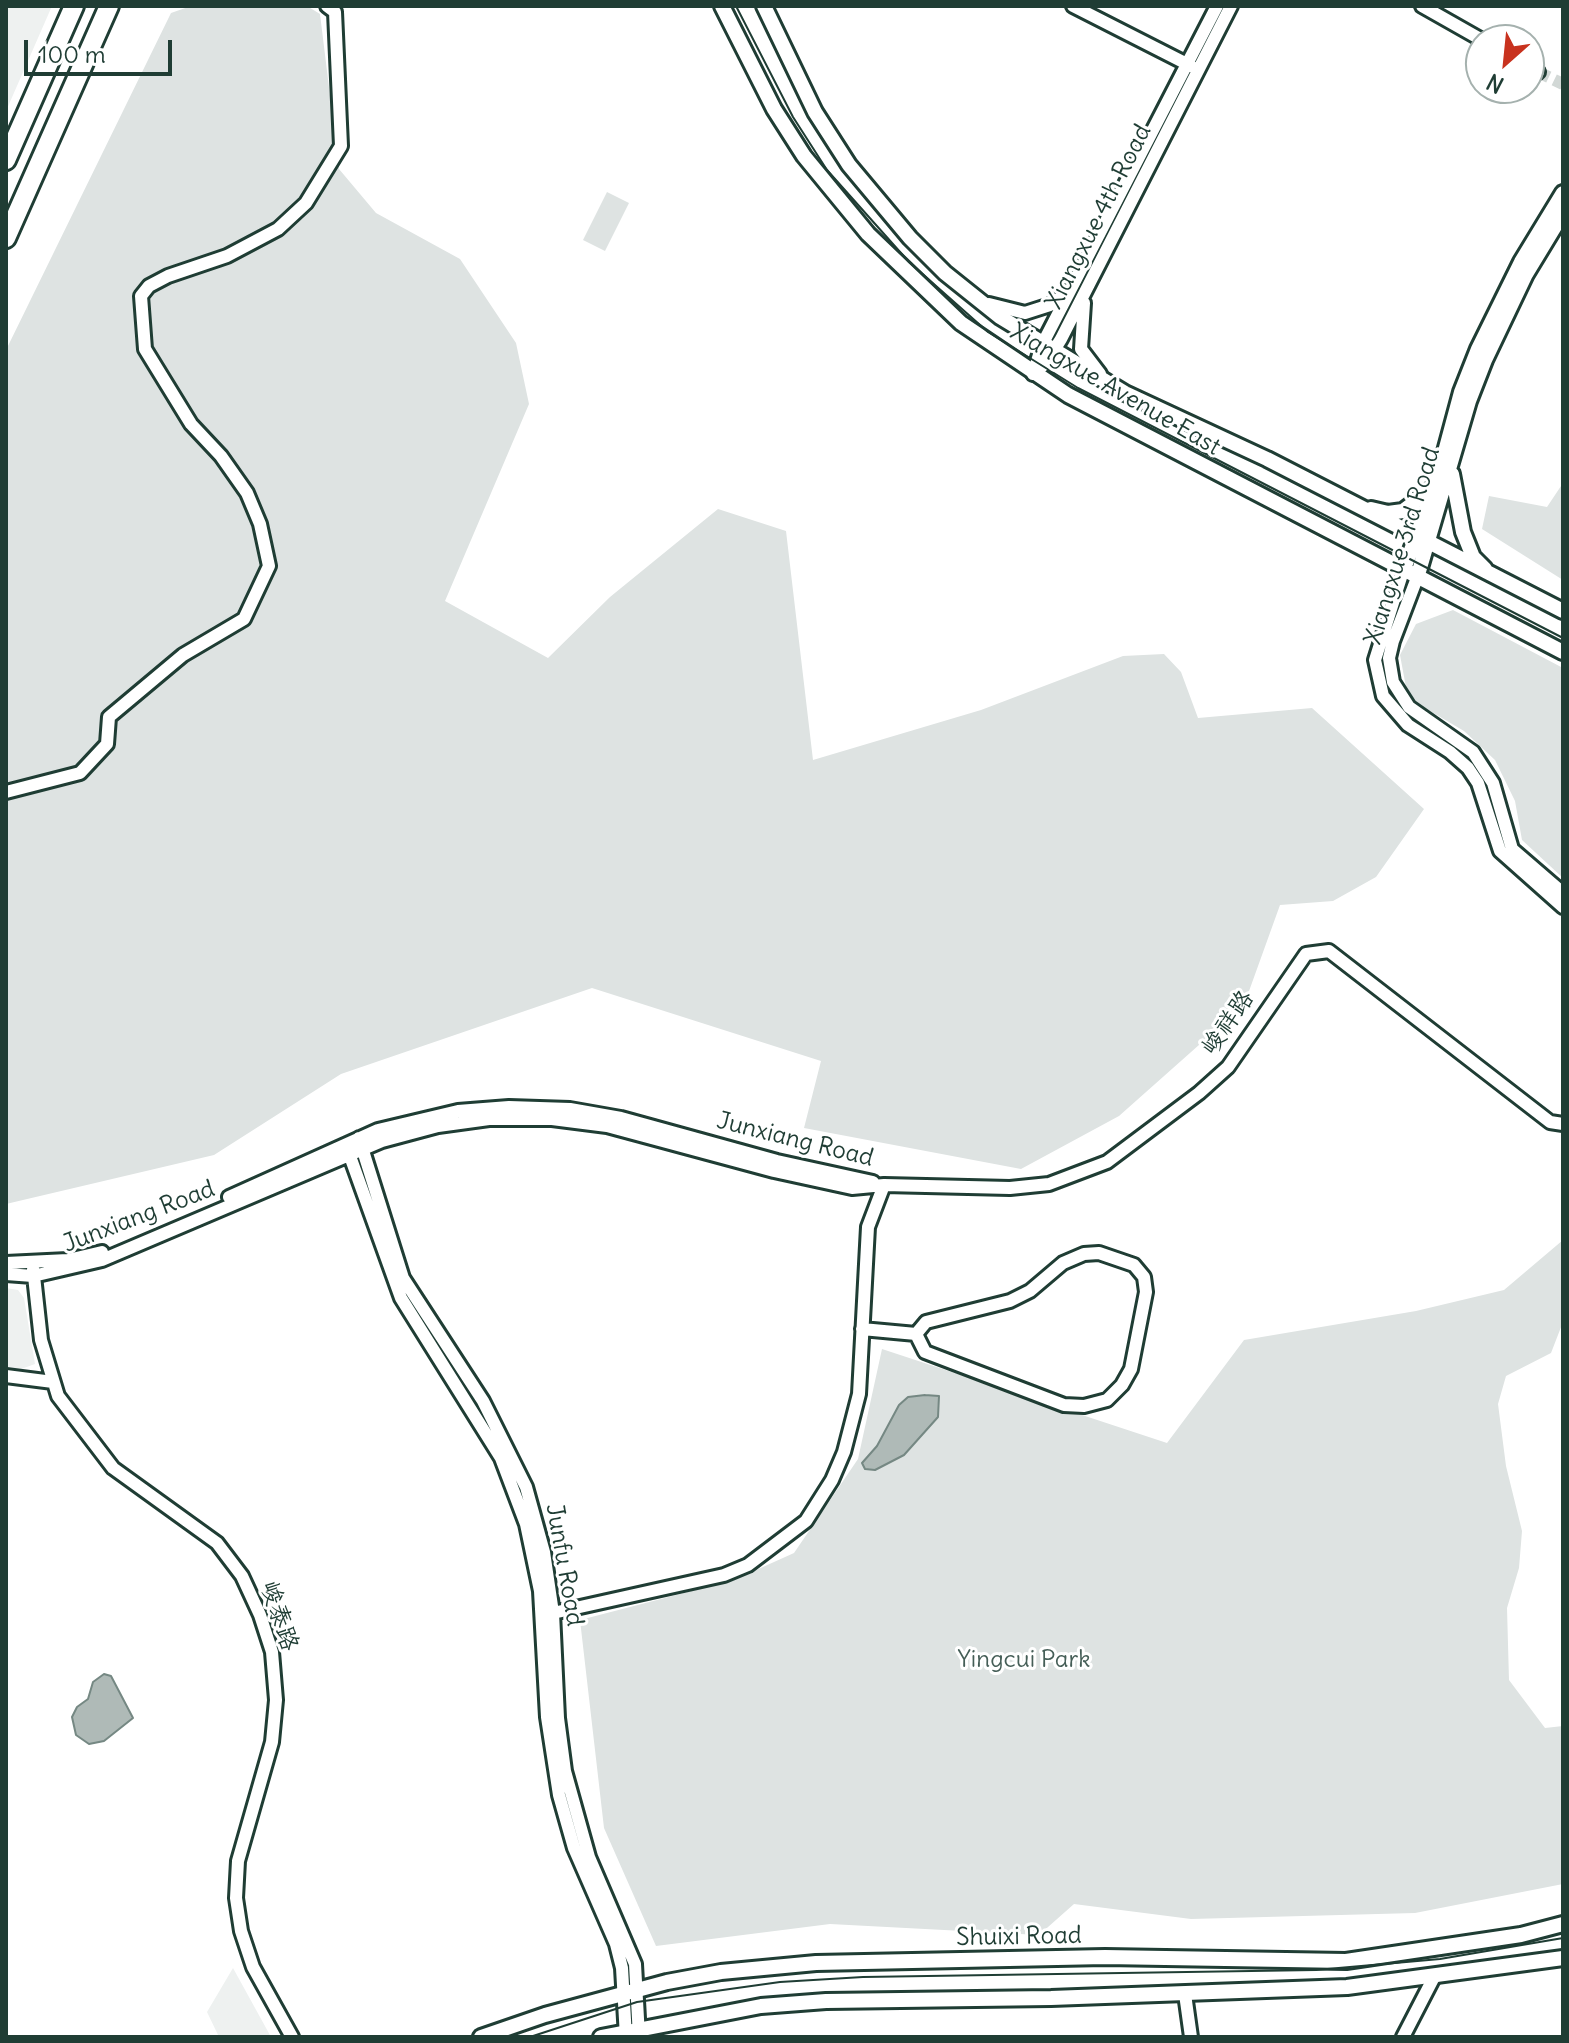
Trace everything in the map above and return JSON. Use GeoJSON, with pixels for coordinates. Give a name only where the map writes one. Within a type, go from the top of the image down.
{"type":"FeatureCollection","features":[{"type":"Feature","properties":{"kind":"highway"},"geometry":{"type":"LineString","coordinates":[[6,160],[74,6]]}},
{"type":"Feature","properties":{"kind":"highway"},"geometry":{"type":"LineString","coordinates":[[6,238],[109,6]]}},
{"type":"Feature","properties":{"kind":"main road","name":"Xiangxue Avenue East"},"geometry":{"type":"LineString","coordinates":[[722,6],[774,109],[840,202],[930,296],[1033,374],[1563,652]]}},
{"type":"Feature","properties":{"kind":"main road","name":"Xiangxue Avenue East"},"geometry":{"type":"LineString","coordinates":[[764,6],[815,112],[849,165],[902,230],[968,293],[1048,349],[1125,393],[1346,500],[1422,542],[1563,611]]}},
{"type":"Feature","properties":{"kind":"main road","name":"Xiangxue 3rd Road"},"geometry":{"type":"LineString","coordinates":[[1422,542],[1461,392],[1478,349],[1521,262],[1563,193]]}},
{"type":"Feature","properties":{"kind":"main road","name":"Xiangxue 3rd Road"},"geometry":{"type":"LineString","coordinates":[[1410,574],[1452,469],[1466,412],[1485,360],[1526,274],[1563,213]]}},
{"type":"Feature","properties":{"kind":"main road"},"geometry":{"type":"LineString","coordinates":[[1452,469],[1461,523],[1473,557],[1505,583]]}},
{"type":"Feature","properties":{"kind":"main road"},"geometry":{"type":"LineString","coordinates":[[1346,500],[1376,511],[1396,513],[1413,506],[1436,485]]}},
{"type":"Feature","properties":{"kind":"main road","name":"Shuixi Road"},"geometry":{"type":"LineString","coordinates":[[481,2037],[630,1992],[721,1972],[816,1963],[1105,1957],[1346,1961],[1521,1935],[1563,1924]]}},
{"type":"Feature","properties":{"kind":"main road"},"geometry":{"type":"LineString","coordinates":[[601,2037],[761,2006],[826,2001],[1185,1994],[1347,1987],[1563,1958]]}},
{"type":"Feature","properties":{"kind":"street"},"geometry":{"type":"LineString","coordinates":[[6,792],[80,773],[107,744],[109,717],[183,655],[244,619],[269,566],[260,524],[247,493],[221,456],[191,424],[145,349],[141,296],[149,286],[168,276],[227,256],[278,229],[306,203],[341,146],[335,12],[327,6]]}},
{"type":"Feature","properties":{"kind":"street"},"geometry":{"type":"LineString","coordinates":[[1073,6],[1192,67]]}},
{"type":"Feature","properties":{"kind":"street","name":"Xiangxue 4th Road"},"geometry":{"type":"LineString","coordinates":[[1033,374],[1085,293],[1192,67],[1217,6]]}},
{"type":"Feature","properties":{"kind":"street","name":"Xiangxue 4th Road"},"geometry":{"type":"LineString","coordinates":[[1048,349],[1070,290],[1192,67],[1231,6]]}},
{"type":"Feature","properties":{"kind":"street"},"geometry":{"type":"LineString","coordinates":[[1422,6],[1465,30]]}},
{"type":"Feature","properties":{"kind":"street"},"geometry":{"type":"LineString","coordinates":[[968,293],[998,308],[1025,313],[1050,305],[1070,290]]}},
{"type":"Feature","properties":{"kind":"street"},"geometry":{"type":"LineString","coordinates":[[1085,293],[1080,328],[1081,349],[1098,373],[1125,393]]}},
{"type":"Feature","properties":{"kind":"street"},"geometry":{"type":"LineString","coordinates":[[1410,574],[1375,660],[1383,696],[1408,725],[1450,752],[1468,768],[1478,783],[1500,851],[1563,907]]}},
{"type":"Feature","properties":{"kind":"street","name":"Xiangxue 3rd Road"},"geometry":{"type":"LineString","coordinates":[[1410,574],[1389,658],[1393,682],[1409,707],[1473,752],[1493,783],[1512,849],[1563,893]]}},
{"type":"Feature","properties":{"kind":"street","name":"峻祥路"},"geometry":{"type":"LineString","coordinates":[[884,1185],[1010,1188],[1049,1184],[1107,1162],[1137,1143],[1228,1067],[1306,954],[1329,951],[1550,1122],[1563,1124]]}},
{"type":"Feature","properties":{"kind":"street","name":"Junxiang Road"},"geometry":{"type":"LineString","coordinates":[[6,1274],[71,1269],[127,1250],[416,1119],[458,1111],[509,1107],[570,1109],[652,1125],[777,1161],[884,1185]]}},
{"type":"Feature","properties":{"kind":"street","name":"Junfu Road"},"geometry":{"type":"LineString","coordinates":[[355,1146],[403,1278],[483,1401],[526,1487],[544,1552],[553,1613],[556,1697],[565,1771],[589,1857],[630,1948],[632,2033]]}},
{"type":"Feature","properties":{"kind":"street","name":"Junfu Road"},"geometry":{"type":"LineString","coordinates":[[355,1146],[385,1260],[401,1298],[416,1326],[484,1427],[514,1488],[540,1591],[547,1717],[559,1795],[574,1848],[616,1944],[630,1992]]}},
{"type":"Feature","properties":{"kind":"street"},"geometry":{"type":"LineString","coordinates":[[553,1613],[724,1575],[748,1565],[806,1521],[832,1480],[844,1452],[859,1394],[868,1227],[884,1185]]}},
{"type":"Feature","properties":{"kind":"street"},"geometry":{"type":"LineString","coordinates":[[1084,1254],[1118,1257],[1134,1265],[1144,1277],[1146,1292],[1131,1369],[1122,1385],[1107,1400],[1084,1406],[1064,1405],[925,1352],[916,1334],[926,1322],[965,1315],[1010,1301],[1030,1291],[1063,1263],[1084,1254]]}},
{"type":"Feature","properties":{"kind":"street","name":"Junxiang Road"},"geometry":{"type":"LineString","coordinates":[[6,1263],[33,1270]]}},
{"type":"Feature","properties":{"kind":"street","name":"峻泰路"},"geometry":{"type":"LineString","coordinates":[[33,1270],[41,1340],[53,1382],[77,1424],[113,1468],[217,1543],[242,1576],[260,1615],[272,1652],[276,1700],[272,1742],[238,1861],[236,1898],[241,1931],[253,1967],[292,2037]]}},
{"type":"Feature","properties":{"kind":"street"},"geometry":{"type":"LineString","coordinates":[[862,1329],[916,1334]]}},
{"type":"Feature","properties":{"kind":"street"},"geometry":{"type":"LineString","coordinates":[[6,1376],[53,1382]]}},
{"type":"Feature","properties":{"kind":"street"},"geometry":{"type":"LineString","coordinates":[[1403,2037],[1434,1977]]}},
{"type":"Feature","properties":{"kind":"street"},"geometry":{"type":"LineString","coordinates":[[1185,1994],[1191,2037]]}},
{"type":"Feature","properties":{"kind":"shaded area"},"geometry":{"type":"Polygon","coordinates":[[[6,6],[52,6],[6,111],[6,6]]]}},
{"type":"Feature","properties":{"kind":"shaded area"},"geometry":{"type":"Polygon","coordinates":[[[6,1288],[18,1290],[24,1298],[35,1364],[10,1373],[6,1372],[6,1288]]]}},
{"type":"Feature","properties":{"kind":"shaded area"},"geometry":{"type":"Polygon","coordinates":[[[939,1396],[938,1417],[904,1455],[875,1470],[865,1469],[862,1463],[877,1446],[899,1405],[908,1397],[939,1396]]]}},
{"type":"Feature","properties":{"kind":"shaded area"},"geometry":{"type":"Polygon","coordinates":[[[104,1674],[111,1676],[133,1718],[104,1741],[89,1744],[76,1735],[72,1717],[77,1707],[88,1699],[93,1682],[104,1674]]]}},
{"type":"Feature","properties":{"kind":"shaded area"},"geometry":{"type":"Polygon","coordinates":[[[233,1968],[271,2037],[219,2037],[207,2012],[233,1968]]]}},
{"type":"Feature","properties":{"kind":"green space"},"geometry":{"type":"Polygon","coordinates":[[[191,6],[307,6],[320,14],[339,169],[376,213],[460,259],[516,343],[529,404],[445,601],[548,658],[610,597],[718,509],[786,531],[813,760],[981,710],[1123,656],[1164,654],[1181,672],[1198,718],[1312,708],[1424,809],[1376,877],[1333,901],[1280,905],[1244,1005],[1119,1116],[1021,1169],[804,1128],[821,1061],[592,988],[341,1074],[214,1155],[6,1204],[6,350],[171,13],[191,6]]]}},
{"type":"Feature","properties":{"kind":"green space"},"geometry":{"type":"Polygon","coordinates":[[[607,192],[629,203],[605,251],[583,240],[607,192]]]}},
{"type":"Feature","properties":{"kind":"green space"},"geometry":{"type":"Polygon","coordinates":[[[1563,483],[1563,580],[1482,529],[1489,496],[1547,507],[1563,483]]]}},
{"type":"Feature","properties":{"kind":"green space"},"geometry":{"type":"Polygon","coordinates":[[[1453,610],[1563,668],[1563,878],[1522,840],[1515,801],[1495,760],[1464,731],[1408,698],[1400,655],[1416,624],[1453,610]]]}},
{"type":"Feature","properties":{"kind":"green space","name":"Yingcui Park"},"geometry":{"type":"Polygon","coordinates":[[[1563,1240],[1563,1322],[1551,1353],[1506,1376],[1498,1404],[1506,1466],[1522,1531],[1519,1568],[1507,1608],[1509,1680],[1545,1728],[1563,1726],[1563,1884],[1415,1913],[1191,1919],[1074,1904],[1039,1935],[830,1924],[656,1946],[604,1828],[580,1620],[734,1580],[794,1553],[858,1459],[882,1349],[1167,1443],[1244,1340],[1416,1311],[1504,1290],[1563,1240]]]}},
{"type":"Feature","properties":{"kind":"tunnel"},"geometry":{"type":"LineString","coordinates":[[1545,75],[1563,84]]}},
{"type":"Feature","properties":{"kind":"tram line"},"geometry":{"type":"LineString","coordinates":[[736,6],[793,117],[827,170],[909,262],[988,332],[1078,388],[1563,638]]}},
{"type":"Feature","properties":{"kind":"tram line"},"geometry":{"type":"LineString","coordinates":[[530,2037],[637,2002],[780,1982],[863,1977],[1316,1970],[1440,1959],[1563,1938]]}}]}
